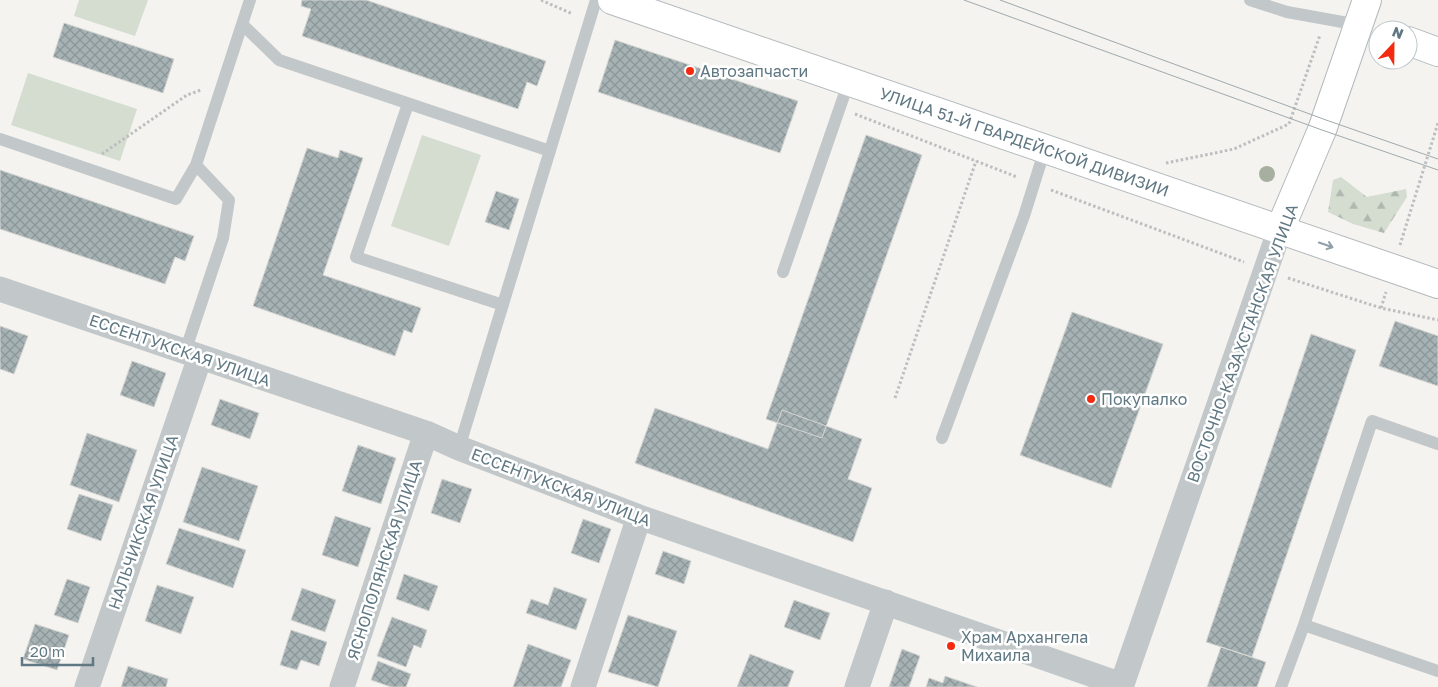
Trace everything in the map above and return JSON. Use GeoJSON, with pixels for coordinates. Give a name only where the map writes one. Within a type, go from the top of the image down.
{"type":"FeatureCollection","features":[{"type":"Feature","properties":{"kind":"main road","name":"УЛИЦА 51-Й ГВАРДЕЙСКОЙ ДИВИЗИИ"},"geometry":{"type":"LineString","coordinates":[[612,0],[1438,284]]}},
{"type":"Feature","properties":{"kind":"main road","name":"ВОСТОЧНО-КАЗАХСТАНСКАЯ УЛИЦА"},"geometry":{"type":"LineString","coordinates":[[1280,229],[1368,19]]}},
{"type":"Feature","properties":{"kind":"main road"},"geometry":{"type":"LineString","coordinates":[[1418,45],[1438,52]]}},
{"type":"Feature","properties":{"kind":"street","name":"ВОСТОЧНО-КАЗАХСТАНСКАЯ УЛИЦА"},"geometry":{"type":"LineString","coordinates":[[1121,686],[1280,229]]}},
{"type":"Feature","properties":{"kind":"street","name":"ЕССЕНТУКСКАЯ УЛИЦА"},"geometry":{"type":"LineString","coordinates":[[0,289],[426,433],[458,448],[639,517],[886,602],[1121,686]]}},
{"type":"Feature","properties":{"kind":"street","name":"НАЛЬЧИКСКАЯ УЛИЦА"},"geometry":{"type":"LineString","coordinates":[[87,687],[192,354]]}},
{"type":"Feature","properties":{"kind":"street","name":"ЯСНОПОЛЯНСКАЯ УЛИЦА"},"geometry":{"type":"LineString","coordinates":[[342,687],[426,433]]}},
{"type":"Feature","properties":{"kind":"street"},"geometry":{"type":"LineString","coordinates":[[583,687],[639,517]]}},
{"type":"Feature","properties":{"kind":"street"},"geometry":{"type":"LineString","coordinates":[[857,687],[886,602]]}},
{"type":"Feature","properties":{"kind":"lane"},"geometry":{"type":"LineString","coordinates":[[458,448],[596,0]]}},
{"type":"Feature","properties":{"kind":"lane"},"geometry":{"type":"LineString","coordinates":[[1250,0],[1287,12],[1326,19],[1368,19]]}},
{"type":"Feature","properties":{"kind":"lane"},"geometry":{"type":"LineString","coordinates":[[0,139],[176,198],[196,164],[242,24],[247,1]]}},
{"type":"Feature","properties":{"kind":"lane"},"geometry":{"type":"LineString","coordinates":[[242,24],[279,60],[550,151]]}},
{"type":"Feature","properties":{"kind":"lane"},"geometry":{"type":"LineString","coordinates":[[783,272],[849,81]]}},
{"type":"Feature","properties":{"kind":"lane"},"geometry":{"type":"LineString","coordinates":[[408,104],[356,257],[503,306]]}},
{"type":"Feature","properties":{"kind":"lane"},"geometry":{"type":"LineString","coordinates":[[942,438],[1035,184],[1045,149]]}},
{"type":"Feature","properties":{"kind":"lane"},"geometry":{"type":"LineString","coordinates":[[192,354],[223,238],[230,200],[196,164]]}},
{"type":"Feature","properties":{"kind":"lane"},"geometry":{"type":"LineString","coordinates":[[1281,687],[1304,625],[1372,421],[1438,444]]}},
{"type":"Feature","properties":{"kind":"lane"},"geometry":{"type":"LineString","coordinates":[[1304,625],[1438,671]]}},
{"type":"Feature","properties":{"kind":"path"},"geometry":{"type":"LineString","coordinates":[[1159,164],[1234,149],[1289,124],[1326,19]]}},
{"type":"Feature","properties":{"kind":"path"},"geometry":{"type":"LineString","coordinates":[[83,167],[187,95],[223,82]]}},
{"type":"Feature","properties":{"kind":"path"},"geometry":{"type":"LineString","coordinates":[[840,108],[1035,184],[1266,270],[1381,308],[1438,320]]}},
{"type":"Feature","properties":{"kind":"path"},"geometry":{"type":"LineString","coordinates":[[1381,308],[1438,123]]}},
{"type":"Feature","properties":{"kind":"path"},"geometry":{"type":"LineString","coordinates":[[895,398],[976,161]]}},
{"type":"Feature","properties":{"kind":"green space"},"geometry":{"type":"Polygon","coordinates":[[[79,0],[148,0],[135,36],[74,16],[79,0]]]}},
{"type":"Feature","properties":{"kind":"green space"},"geometry":{"type":"Polygon","coordinates":[[[28,73],[137,109],[120,161],[11,125],[28,73]]]}},
{"type":"Feature","properties":{"kind":"green space"},"geometry":{"type":"Polygon","coordinates":[[[422,135],[481,155],[449,246],[391,226],[422,135]]]}},
{"type":"Feature","properties":{"kind":"green space"},"geometry":{"type":"Polygon","coordinates":[[[1341,177],[1367,197],[1406,189],[1407,197],[1384,233],[1353,224],[1328,212],[1333,180],[1341,177]]]}},
{"type":"Feature","properties":{"kind":"building"},"geometry":{"type":"Polygon","coordinates":[[[302,0],[366,0],[546,61],[537,86],[527,82],[518,109],[302,36],[311,9],[301,6],[302,0]]]}},
{"type":"Feature","properties":{"kind":"building"},"geometry":{"type":"Polygon","coordinates":[[[64,23],[174,59],[163,93],[53,57],[64,23]]]}},
{"type":"Feature","properties":{"kind":"building"},"geometry":{"type":"Polygon","coordinates":[[[615,40],[798,101],[780,153],[598,92],[615,40]]]}},
{"type":"Feature","properties":{"kind":"building"},"geometry":{"type":"Polygon","coordinates":[[[866,135],[922,155],[822,438],[766,419],[866,135]]]}},
{"type":"Feature","properties":{"kind":"building"},"geometry":{"type":"Polygon","coordinates":[[[307,148],[338,158],[340,150],[363,158],[323,275],[421,308],[412,333],[404,330],[395,356],[253,306],[307,148]]]}},
{"type":"Feature","properties":{"kind":"building"},"geometry":{"type":"Polygon","coordinates":[[[0,170],[194,236],[185,261],[175,257],[165,284],[0,229],[0,170]]]}},
{"type":"Feature","properties":{"kind":"building"},"geometry":{"type":"Polygon","coordinates":[[[496,191],[519,199],[509,230],[485,222],[496,191]]]}},
{"type":"Feature","properties":{"kind":"building","name":"Покупалко"},"geometry":{"type":"Polygon","coordinates":[[[1072,312],[1163,344],[1111,488],[1020,455],[1072,312]]]}},
{"type":"Feature","properties":{"kind":"building"},"geometry":{"type":"Polygon","coordinates":[[[1395,321],[1438,336],[1438,386],[1379,366],[1395,321]]]}},
{"type":"Feature","properties":{"kind":"building"},"geometry":{"type":"Polygon","coordinates":[[[0,326],[28,336],[14,374],[0,369],[0,326]]]}},
{"type":"Feature","properties":{"kind":"building"},"geometry":{"type":"Polygon","coordinates":[[[1311,334],[1356,350],[1252,657],[1206,642],[1311,334]]]}},
{"type":"Feature","properties":{"kind":"building"},"geometry":{"type":"Polygon","coordinates":[[[132,361],[166,373],[154,407],[120,395],[132,361]]]}},
{"type":"Feature","properties":{"kind":"building"},"geometry":{"type":"Polygon","coordinates":[[[220,399],[259,413],[250,439],[211,425],[220,399]]]}},
{"type":"Feature","properties":{"kind":"building"},"geometry":{"type":"Polygon","coordinates":[[[655,408],[768,449],[782,410],[862,439],[848,479],[872,488],[853,542],[635,463],[655,408]]]}},
{"type":"Feature","properties":{"kind":"building"},"geometry":{"type":"Polygon","coordinates":[[[87,433],[137,450],[119,502],[70,485],[87,433]]]}},
{"type":"Feature","properties":{"kind":"building"},"geometry":{"type":"Polygon","coordinates":[[[358,445],[396,458],[381,504],[342,491],[358,445]]]}},
{"type":"Feature","properties":{"kind":"building"},"geometry":{"type":"Polygon","coordinates":[[[202,467],[258,486],[239,541],[183,522],[202,467]]]}},
{"type":"Feature","properties":{"kind":"building"},"geometry":{"type":"Polygon","coordinates":[[[442,479],[472,489],[460,523],[431,513],[442,479]]]}},
{"type":"Feature","properties":{"kind":"building"},"geometry":{"type":"Polygon","coordinates":[[[79,494],[113,505],[101,541],[67,529],[79,494]]]}},
{"type":"Feature","properties":{"kind":"building"},"geometry":{"type":"Polygon","coordinates":[[[335,516],[371,528],[358,567],[322,555],[335,516]]]}},
{"type":"Feature","properties":{"kind":"building"},"geometry":{"type":"Polygon","coordinates":[[[583,519],[611,529],[599,563],[571,553],[583,519]]]}},
{"type":"Feature","properties":{"kind":"building"},"geometry":{"type":"Polygon","coordinates":[[[179,528],[246,550],[233,588],[166,564],[179,528]]]}},
{"type":"Feature","properties":{"kind":"building"},"geometry":{"type":"Polygon","coordinates":[[[663,551],[691,561],[684,584],[655,574],[663,551]]]}},
{"type":"Feature","properties":{"kind":"building"},"geometry":{"type":"Polygon","coordinates":[[[404,574],[438,586],[429,611],[396,599],[404,574]]]}},
{"type":"Feature","properties":{"kind":"building"},"geometry":{"type":"Polygon","coordinates":[[[67,579],[90,587],[78,623],[54,615],[67,579]]]}},
{"type":"Feature","properties":{"kind":"building"},"geometry":{"type":"Polygon","coordinates":[[[157,585],[194,597],[181,634],[145,621],[157,585]]]}},
{"type":"Feature","properties":{"kind":"building"},"geometry":{"type":"Polygon","coordinates":[[[554,587],[587,599],[576,630],[526,613],[531,599],[548,605],[554,587]]]}},
{"type":"Feature","properties":{"kind":"building"},"geometry":{"type":"Polygon","coordinates":[[[302,588],[336,600],[325,632],[291,620],[302,588]]]}},
{"type":"Feature","properties":{"kind":"building"},"geometry":{"type":"Polygon","coordinates":[[[794,600],[830,613],[820,640],[784,627],[794,600]]]}},
{"type":"Feature","properties":{"kind":"building"},"geometry":{"type":"Polygon","coordinates":[[[628,615],[677,631],[658,687],[608,672],[628,615]]]}},
{"type":"Feature","properties":{"kind":"building"},"geometry":{"type":"Polygon","coordinates":[[[392,617],[427,630],[421,648],[414,645],[406,667],[377,656],[392,617]]]}},
{"type":"Feature","properties":{"kind":"building"},"geometry":{"type":"Polygon","coordinates":[[[35,624],[69,635],[57,670],[23,659],[35,624]]]}},
{"type":"Feature","properties":{"kind":"building"},"geometry":{"type":"Polygon","coordinates":[[[291,630],[327,642],[319,666],[301,660],[297,670],[280,665],[291,630]]]}},
{"type":"Feature","properties":{"kind":"building"},"geometry":{"type":"Polygon","coordinates":[[[528,644],[571,660],[561,687],[513,687],[528,644]]]}},
{"type":"Feature","properties":{"kind":"building"},"geometry":{"type":"Polygon","coordinates":[[[1221,647],[1266,662],[1257,687],[1207,687],[1221,647]]]}},
{"type":"Feature","properties":{"kind":"building"},"geometry":{"type":"Polygon","coordinates":[[[902,649],[920,656],[909,687],[889,687],[902,649]]]}},
{"type":"Feature","properties":{"kind":"building"},"geometry":{"type":"Polygon","coordinates":[[[750,654],[794,671],[788,687],[737,687],[750,654]]]}},
{"type":"Feature","properties":{"kind":"building"},"geometry":{"type":"Polygon","coordinates":[[[378,661],[411,674],[406,687],[391,687],[371,680],[378,661]]]}},
{"type":"Feature","properties":{"kind":"building"},"geometry":{"type":"Polygon","coordinates":[[[128,666],[168,679],[166,687],[121,687],[128,666]]]}},
{"type":"Feature","properties":{"kind":"building"},"geometry":{"type":"Polygon","coordinates":[[[945,676],[977,687],[926,687],[929,678],[943,683],[945,676]]]}},
{"type":"Feature","properties":{"kind":"tram line"},"geometry":{"type":"LineString","coordinates":[[964,0],[1322,130],[1438,170]]}},
{"type":"Feature","properties":{"kind":"tram line"},"geometry":{"type":"LineString","coordinates":[[1000,0],[1326,120],[1438,159]]}},
{"type":"Feature","properties":{"kind":"place","name":"Автозапчасти"},"geometry":{"type":"Point","coordinates":[690,71]}},
{"type":"Feature","properties":{"kind":"place","name":"Покупалко"},"geometry":{"type":"Point","coordinates":[1091,399]}},
{"type":"Feature","properties":{"kind":"place","name":"Храм Архангела Михаила"},"geometry":{"type":"Point","coordinates":[951,646]}}]}
